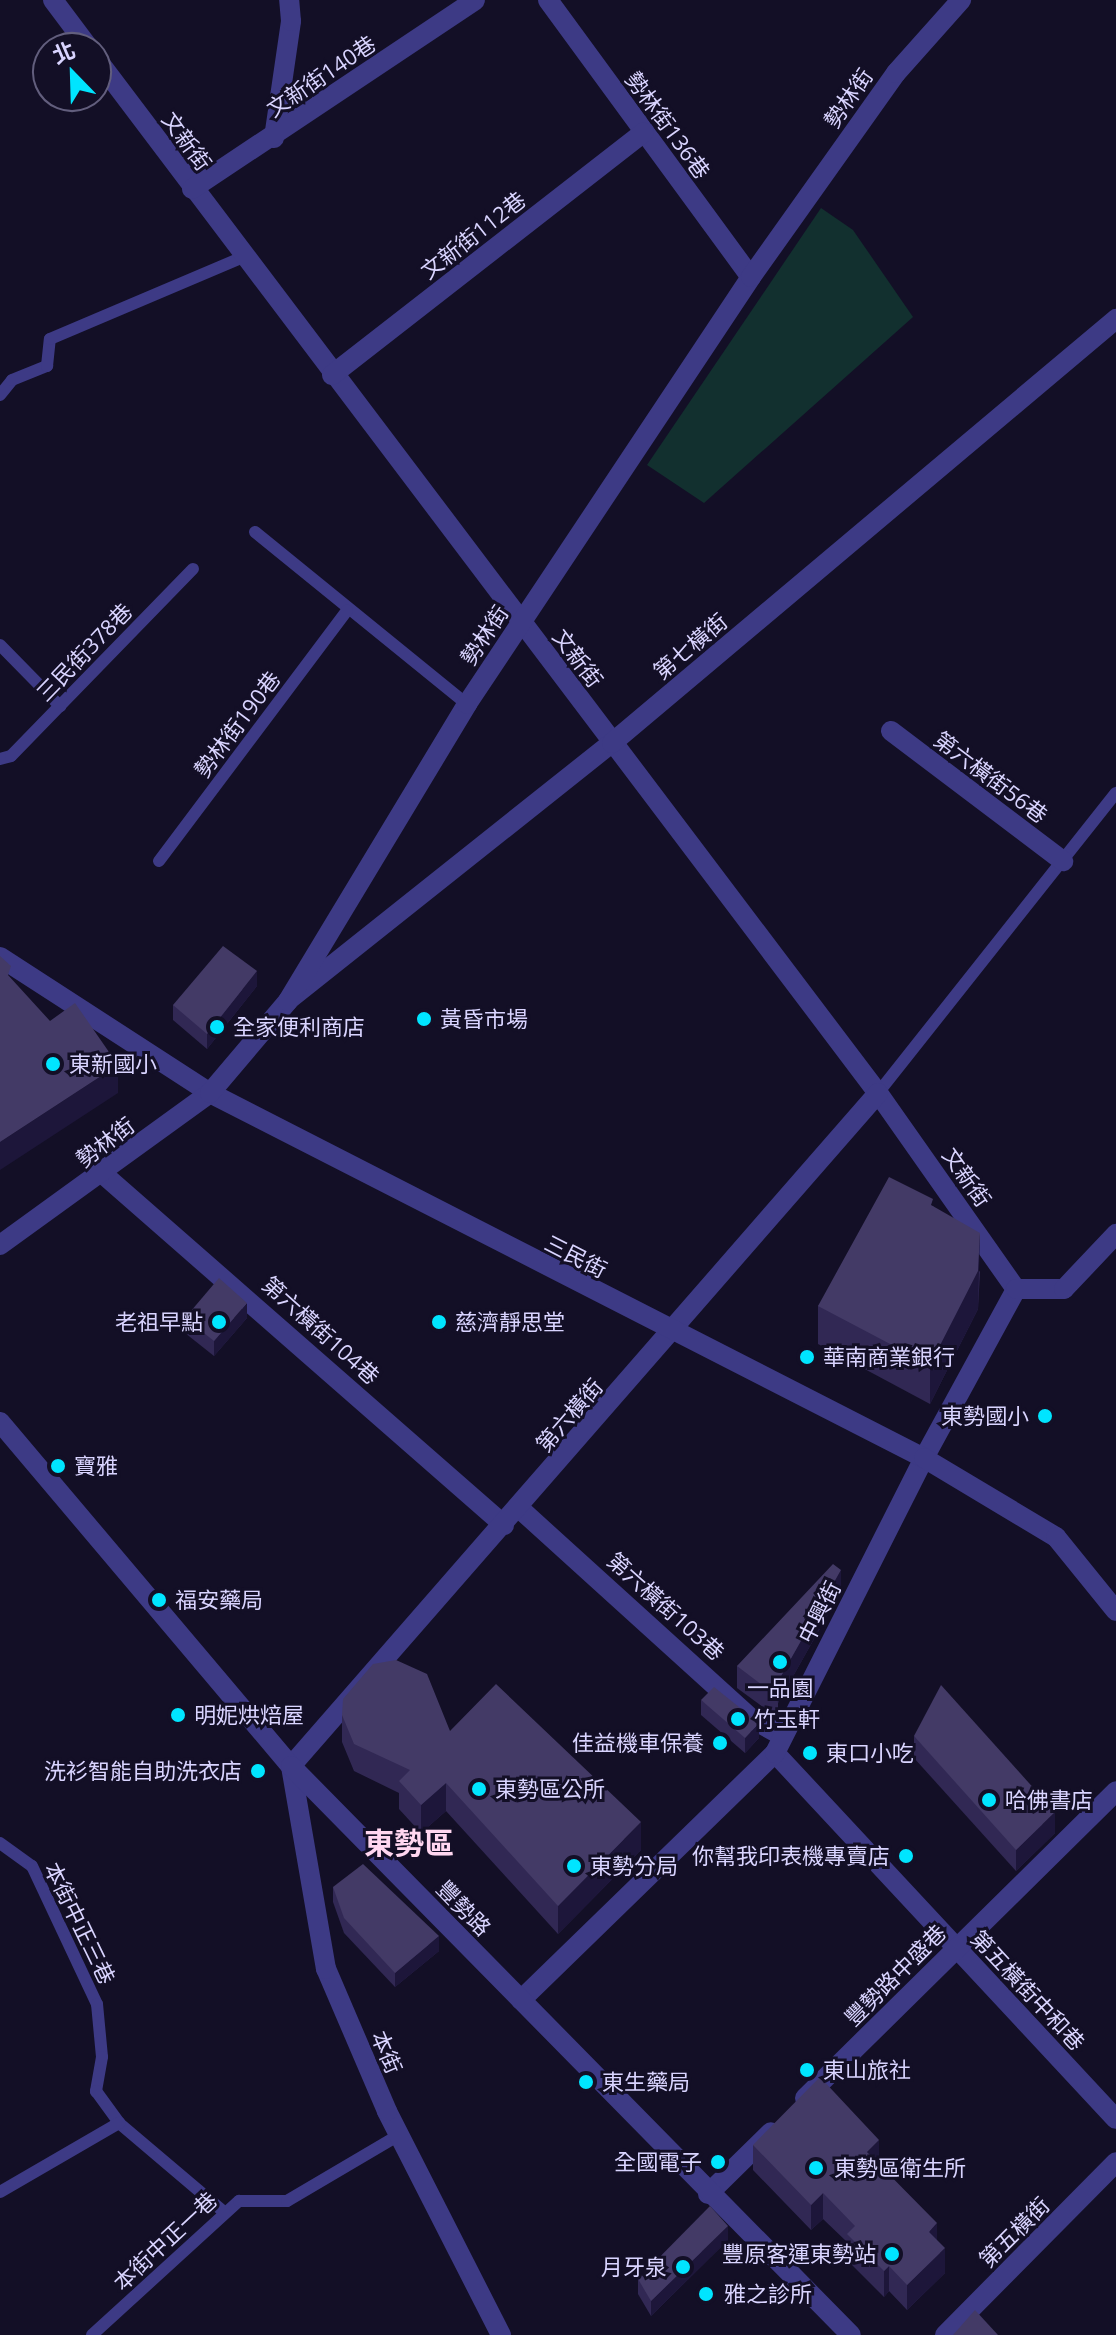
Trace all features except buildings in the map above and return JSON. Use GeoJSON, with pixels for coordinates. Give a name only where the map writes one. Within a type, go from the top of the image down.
{"type":"FeatureCollection","features":[{"type":"Feature","properties":{"kind":"street"},"geometry":{"type":"LineString","coordinates":[[53,0],[77,32]]}},
{"type":"Feature","properties":{"kind":"street"},"geometry":{"type":"LineString","coordinates":[[274,138],[291,21],[289,0]]}},
{"type":"Feature","properties":{"kind":"street","name":"文新街140巷"},"geometry":{"type":"LineString","coordinates":[[192,189],[274,138],[475,0]]}},
{"type":"Feature","properties":{"kind":"street","name":"勢林街136巷"},"geometry":{"type":"LineString","coordinates":[[548,0],[751,277]]}},
{"type":"Feature","properties":{"kind":"street","name":"勢林街"},"geometry":{"type":"LineString","coordinates":[[0,1245],[103,1174],[210,1093],[288,1001],[467,704],[751,277],[896,73],[961,0]]}},
{"type":"Feature","properties":{"kind":"street","name":"文新街"},"geometry":{"type":"LineString","coordinates":[[112,80],[332,375],[878,1093],[1016,1289]]}},
{"type":"Feature","properties":{"kind":"street","name":"文新街112巷"},"geometry":{"type":"LineString","coordinates":[[332,375],[644,132]]}},
{"type":"Feature","properties":{"kind":"street","name":"第七橫街"},"geometry":{"type":"LineString","coordinates":[[288,1001],[612,743],[1116,319]]}},
{"type":"Feature","properties":{"kind":"street","name":"第六橫街56巷"},"geometry":{"type":"LineString","coordinates":[[891,731],[1063,861]]}},
{"type":"Feature","properties":{"kind":"street","name":"三民街"},"geometry":{"type":"LineString","coordinates":[[0,957],[210,1093],[674,1333],[924,1458],[1056,1537],[1116,1611]]}},
{"type":"Feature","properties":{"kind":"street","name":"第六橫街"},"geometry":{"type":"LineString","coordinates":[[291,1766],[674,1333],[878,1093]]}},
{"type":"Feature","properties":{"kind":"street","name":"第六橫街104巷"},"geometry":{"type":"LineString","coordinates":[[103,1174],[504,1525]]}},
{"type":"Feature","properties":{"kind":"street"},"geometry":{"type":"LineString","coordinates":[[1016,1289],[1064,1289],[1116,1234]]}},
{"type":"Feature","properties":{"kind":"street","name":"中興街"},"geometry":{"type":"LineString","coordinates":[[521,2000],[779,1745],[924,1458],[1016,1289]]}},
{"type":"Feature","properties":{"kind":"street","name":"豐勢路"},"geometry":{"type":"LineString","coordinates":[[0,1422],[291,1766],[708,2194],[851,2335]]}},
{"type":"Feature","properties":{"kind":"street","name":"第六橫街103巷"},"geometry":{"type":"LineString","coordinates":[[519,1508],[779,1745]]}},
{"type":"Feature","properties":{"kind":"street","name":"第五橫街中和巷"},"geometry":{"type":"LineString","coordinates":[[779,1745],[955,1948],[1116,2119]]}},
{"type":"Feature","properties":{"kind":"street","name":"本街"},"geometry":{"type":"LineString","coordinates":[[291,1766],[326,1969],[399,2135],[501,2335]]}},
{"type":"Feature","properties":{"kind":"street","name":"豐勢路中盛巷"},"geometry":{"type":"LineString","coordinates":[[708,2194],[1116,1791]]}},
{"type":"Feature","properties":{"kind":"street","name":"第五橫街"},"geometry":{"type":"LineString","coordinates":[[945,2335],[1116,2162]]}},
{"type":"Feature","properties":{"kind":"lane"},"geometry":{"type":"LineString","coordinates":[[0,395],[12,380],[47,366],[50,339],[243,257]]}},
{"type":"Feature","properties":{"kind":"lane"},"geometry":{"type":"LineString","coordinates":[[255,532],[347,611],[467,704]]}},
{"type":"Feature","properties":{"kind":"lane","name":"三民街378巷"},"geometry":{"type":"LineString","coordinates":[[0,759],[11,756],[193,569]]}},
{"type":"Feature","properties":{"kind":"lane","name":"勢林街190巷"},"geometry":{"type":"LineString","coordinates":[[159,861],[347,611]]}},
{"type":"Feature","properties":{"kind":"lane"},"geometry":{"type":"LineString","coordinates":[[0,645],[60,706]]}},
{"type":"Feature","properties":{"kind":"lane"},"geometry":{"type":"LineString","coordinates":[[878,1093],[1116,793]]}},
{"type":"Feature","properties":{"kind":"lane","name":"本街中正三巷"},"geometry":{"type":"LineString","coordinates":[[0,1843],[32,1866],[97,2004],[102,2057],[96,2091],[119,2123],[225,2213]]}},
{"type":"Feature","properties":{"kind":"lane"},"geometry":{"type":"LineString","coordinates":[[0,2192],[119,2123]]}},
{"type":"Feature","properties":{"kind":"lane","name":"本街中正一巷"},"geometry":{"type":"LineString","coordinates":[[92,2335],[239,2201],[287,2201],[399,2135]]}},
{"type":"Feature","properties":{"kind":"green space"},"geometry":{"type":"Polygon","coordinates":[[[821,208],[853,230],[913,317],[704,503],[647,465],[821,208]]]}},
{"type":"Feature","properties":{"kind":"place","name":"黃昏市場"},"geometry":{"type":"Point","coordinates":[424,1019]}},
{"type":"Feature","properties":{"kind":"place","name":"全家便利商店"},"geometry":{"type":"Point","coordinates":[217,1027]}},
{"type":"Feature","properties":{"kind":"place","name":"東新國小"},"geometry":{"type":"Point","coordinates":[53,1064]}},
{"type":"Feature","properties":{"kind":"place","name":"老祖早點"},"geometry":{"type":"Point","coordinates":[219,1322]}},
{"type":"Feature","properties":{"kind":"place","name":"慈濟靜思堂"},"geometry":{"type":"Point","coordinates":[439,1322]}},
{"type":"Feature","properties":{"kind":"place","name":"華南商業銀行"},"geometry":{"type":"Point","coordinates":[807,1357]}},
{"type":"Feature","properties":{"kind":"place","name":"東勢國小"},"geometry":{"type":"Point","coordinates":[1045,1416]}},
{"type":"Feature","properties":{"kind":"place","name":"寶雅"},"geometry":{"type":"Point","coordinates":[58,1466]}},
{"type":"Feature","properties":{"kind":"place","name":"福安藥局"},"geometry":{"type":"Point","coordinates":[159,1600]}},
{"type":"Feature","properties":{"kind":"place","name":"一品園"},"geometry":{"type":"Point","coordinates":[780,1662]}},
{"type":"Feature","properties":{"kind":"place","name":"明妮烘焙屋"},"geometry":{"type":"Point","coordinates":[178,1715]}},
{"type":"Feature","properties":{"kind":"place","name":"竹玉軒"},"geometry":{"type":"Point","coordinates":[738,1719]}},
{"type":"Feature","properties":{"kind":"place","name":"佳益機車保養"},"geometry":{"type":"Point","coordinates":[720,1743]}},
{"type":"Feature","properties":{"kind":"place","name":"東口小吃"},"geometry":{"type":"Point","coordinates":[810,1753]}},
{"type":"Feature","properties":{"kind":"place","name":"洗衫智能自助洗衣店"},"geometry":{"type":"Point","coordinates":[258,1771]}},
{"type":"Feature","properties":{"kind":"place","name":"東勢區公所"},"geometry":{"type":"Point","coordinates":[479,1789]}},
{"type":"Feature","properties":{"kind":"place","name":"哈佛書店"},"geometry":{"type":"Point","coordinates":[989,1800]}},
{"type":"Feature","properties":{"kind":"place","name":"你幫我印表機專賣店"},"geometry":{"type":"Point","coordinates":[906,1856]}},
{"type":"Feature","properties":{"kind":"place","name":"東勢分局"},"geometry":{"type":"Point","coordinates":[574,1866]}},
{"type":"Feature","properties":{"kind":"place","name":"東山旅社"},"geometry":{"type":"Point","coordinates":[807,2070]}},
{"type":"Feature","properties":{"kind":"place","name":"東生藥局"},"geometry":{"type":"Point","coordinates":[586,2082]}},
{"type":"Feature","properties":{"kind":"place","name":"全國電子"},"geometry":{"type":"Point","coordinates":[718,2162]}},
{"type":"Feature","properties":{"kind":"place","name":"東勢區衛生所"},"geometry":{"type":"Point","coordinates":[816,2168]}},
{"type":"Feature","properties":{"kind":"place","name":"豐原客運東勢站"},"geometry":{"type":"Point","coordinates":[892,2254]}},
{"type":"Feature","properties":{"kind":"place","name":"月牙泉"},"geometry":{"type":"Point","coordinates":[683,2267]}},
{"type":"Feature","properties":{"kind":"place","name":"雅之診所"},"geometry":{"type":"Point","coordinates":[706,2294]}},
{"type":"Feature","properties":{"kind":"district","name":"東勢區"},"geometry":{"type":"Point","coordinates":[409,1843]}}]}
